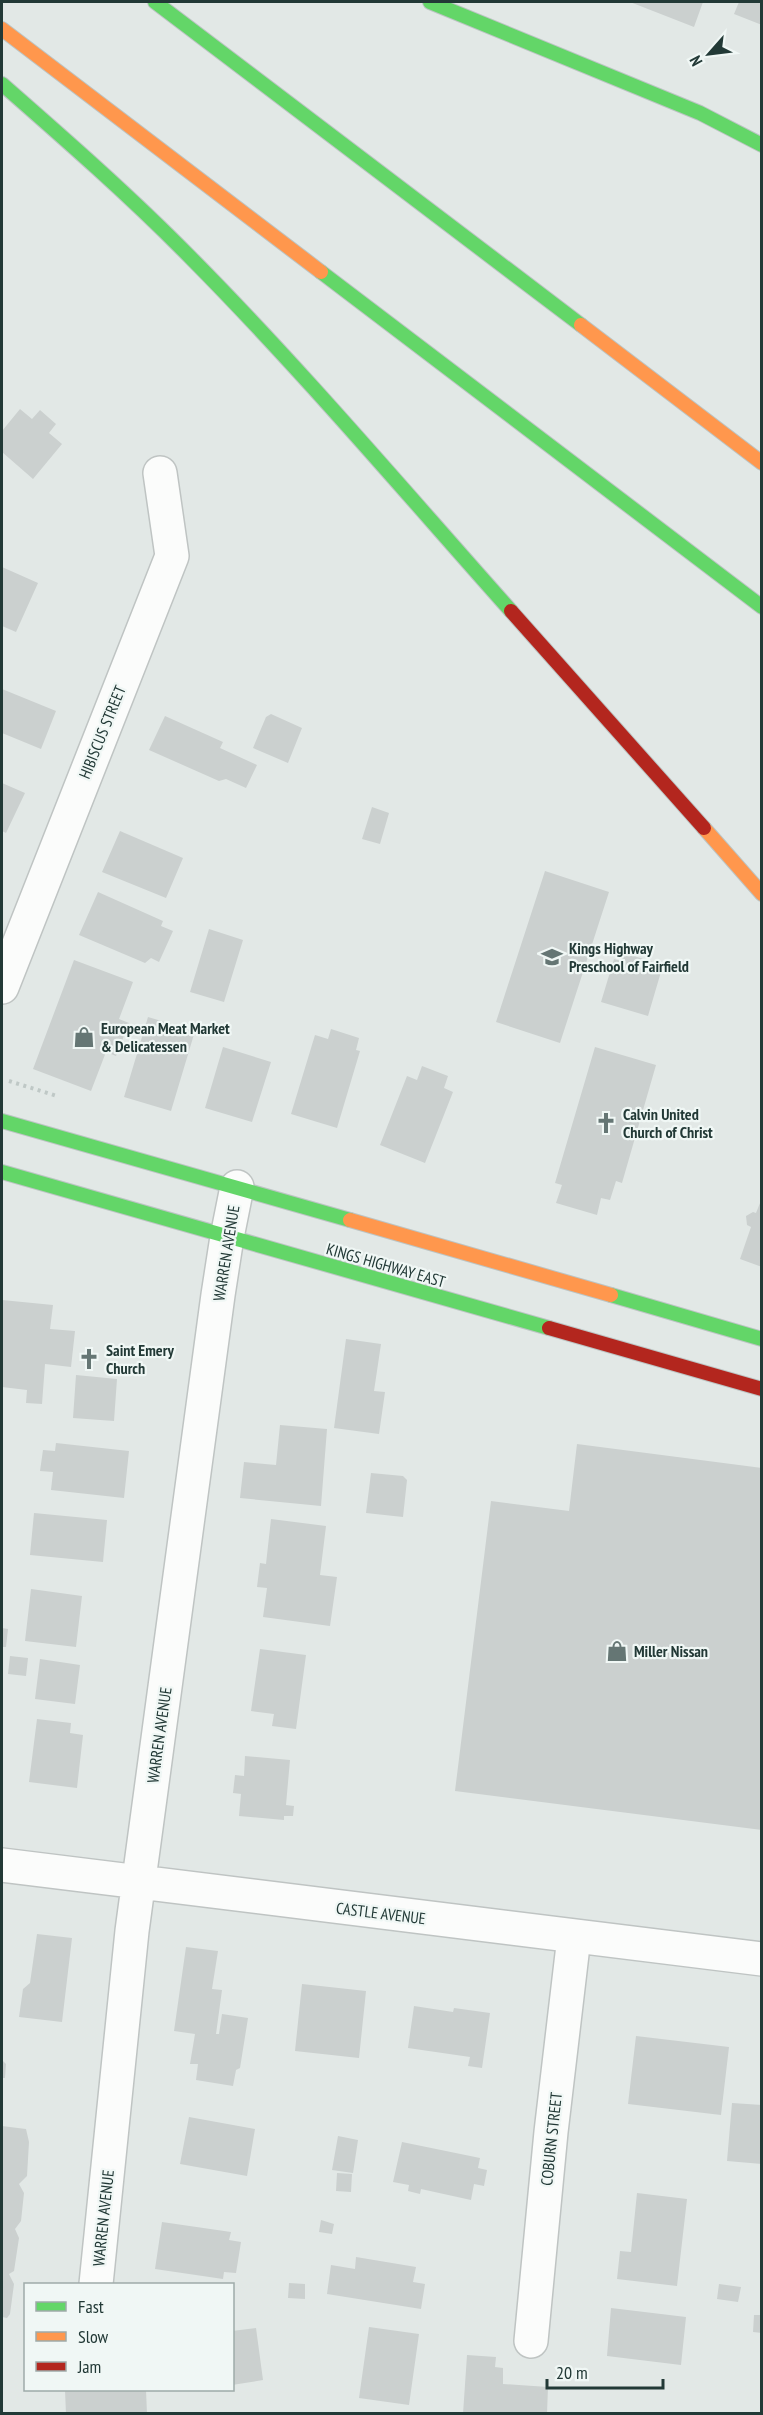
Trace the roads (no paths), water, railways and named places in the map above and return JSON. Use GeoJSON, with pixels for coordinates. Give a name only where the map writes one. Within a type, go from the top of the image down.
{"type":"FeatureCollection","features":[{"type":"Feature","properties":{"kind":"main road"},"geometry":{"type":"LineString","coordinates":[[155,2],[762,463]]}},
{"type":"Feature","properties":{"kind":"main road"},"geometry":{"type":"LineString","coordinates":[[430,2],[700,113],[762,145]]}},
{"type":"Feature","properties":{"kind":"main road"},"geometry":{"type":"LineString","coordinates":[[2,29],[762,607]]}},
{"type":"Feature","properties":{"kind":"main road"},"geometry":{"type":"LineString","coordinates":[[2,84],[112,181],[270,340],[762,894]]}},
{"type":"Feature","properties":{"kind":"main road","name":"KINGS HIGHWAY EAST"},"geometry":{"type":"LineString","coordinates":[[2,1121],[237,1187],[661,1315],[762,1339]]}},
{"type":"Feature","properties":{"kind":"main road","name":"KINGS HIGHWAY EAST"},"geometry":{"type":"LineString","coordinates":[[2,1172],[762,1389]]}},
{"type":"Feature","properties":{"kind":"main road"},"geometry":{"type":"LineString","coordinates":[[651,1358],[656,1339]]}},
{"type":"Feature","properties":{"kind":"street","name":"HIBISCUS STREET"},"geometry":{"type":"LineString","coordinates":[[2,987],[172,556],[160,473]]}},
{"type":"Feature","properties":{"kind":"street","name":"WARREN AVENUE"},"geometry":{"type":"LineString","coordinates":[[96,2283],[132,1931],[226,1237],[237,1187]]}},
{"type":"Feature","properties":{"kind":"street","name":"CASTLE AVENUE"},"geometry":{"type":"LineString","coordinates":[[2,1865],[762,1959]]}},
{"type":"Feature","properties":{"kind":"street","name":"COBURN STREET"},"geometry":{"type":"LineString","coordinates":[[531,2341],[551,2132],[574,1937]]}},
{"type":"Feature","properties":{"kind":"place","name":"Kings Highway Preschool of Fairfield"},"geometry":{"type":"Point","coordinates":[552,957]}},
{"type":"Feature","properties":{"kind":"place","name":"European Meat Market & Delicatessen"},"geometry":{"type":"Point","coordinates":[84,1037]}},
{"type":"Feature","properties":{"kind":"place","name":"Calvin United Church of Christ"},"geometry":{"type":"Point","coordinates":[606,1123]}},
{"type":"Feature","properties":{"kind":"place","name":"Saint Emery Church"},"geometry":{"type":"Point","coordinates":[89,1359]}},
{"type":"Feature","properties":{"kind":"place","name":"Miller Nissan"},"geometry":{"type":"Point","coordinates":[617,1651]}}]}
